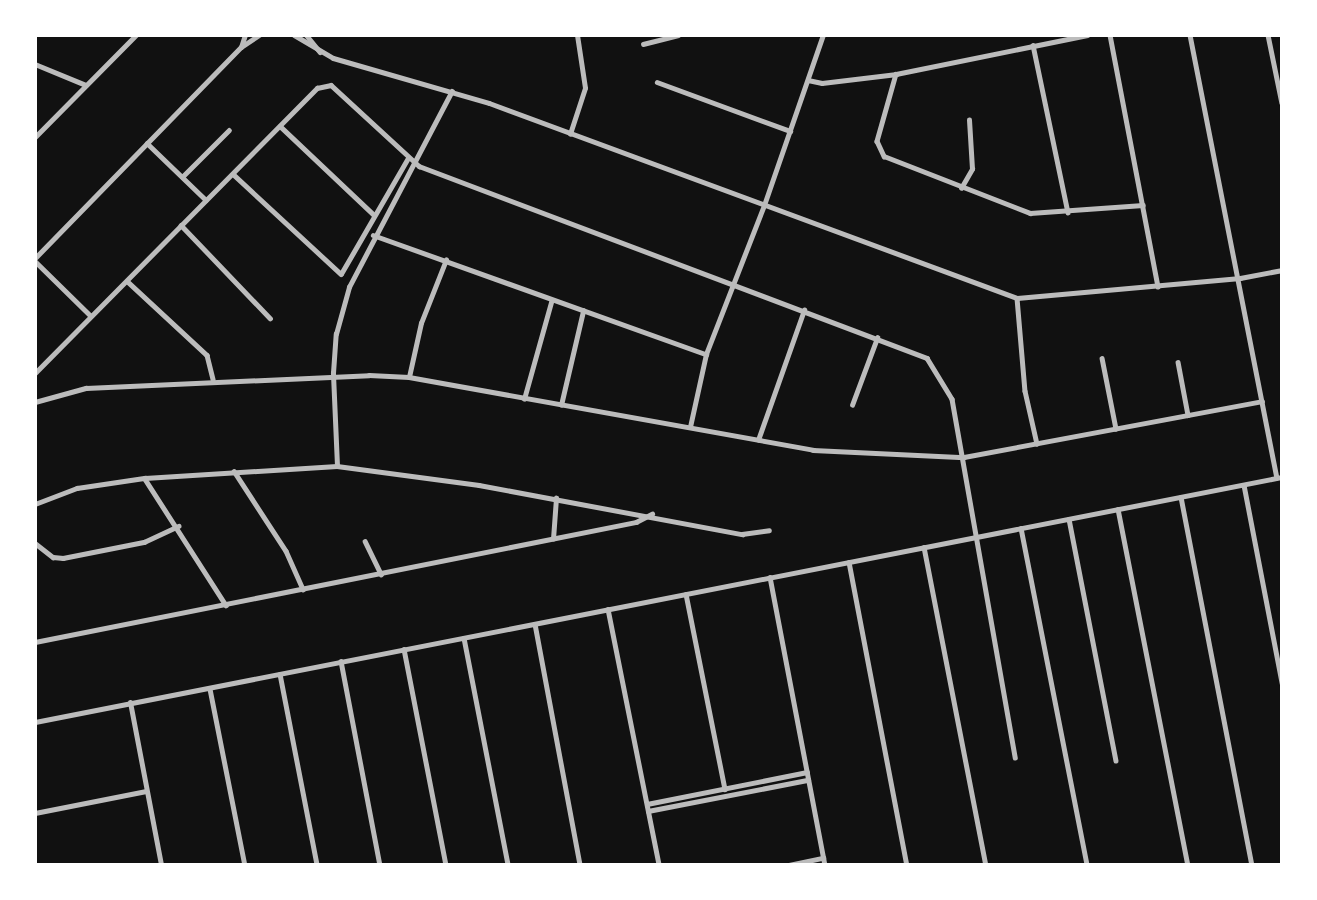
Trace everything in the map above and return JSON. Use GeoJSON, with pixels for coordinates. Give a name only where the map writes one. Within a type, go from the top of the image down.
{"type":"FeatureCollection","features":[{"type":"Feature","properties":{"kind":"street"},"geometry":{"type":"LineString","coordinates":[[35,137],[136,35]]}},
{"type":"Feature","properties":{"kind":"street"},"geometry":{"type":"LineString","coordinates":[[241,47],[245,35]]}},
{"type":"Feature","properties":{"kind":"street"},"geometry":{"type":"LineString","coordinates":[[90,316],[35,259],[241,47],[259,35]]}},
{"type":"Feature","properties":{"kind":"street"},"geometry":{"type":"LineString","coordinates":[[306,35],[320,52]]}},
{"type":"Feature","properties":{"kind":"street"},"geometry":{"type":"LineString","coordinates":[[570,134],[586,88],[577,35]]}},
{"type":"Feature","properties":{"kind":"street"},"geometry":{"type":"LineString","coordinates":[[643,44],[678,35]]}},
{"type":"Feature","properties":{"kind":"street"},"geometry":{"type":"LineString","coordinates":[[690,427],[706,354],[764,205],[823,35]]}},
{"type":"Feature","properties":{"kind":"street"},"geometry":{"type":"LineString","coordinates":[[808,80],[822,83],[896,74],[1087,35]]}},
{"type":"Feature","properties":{"kind":"street"},"geometry":{"type":"LineString","coordinates":[[1110,35],[1158,286]]}},
{"type":"Feature","properties":{"kind":"street"},"geometry":{"type":"LineString","coordinates":[[35,722],[1279,477],[1190,35]]}},
{"type":"Feature","properties":{"kind":"street"},"geometry":{"type":"LineString","coordinates":[[1268,35],[1282,99]]}},
{"type":"Feature","properties":{"kind":"street"},"geometry":{"type":"LineString","coordinates":[[295,36],[320,52],[452,90],[1017,298],[1240,278],[1282,270]]}},
{"type":"Feature","properties":{"kind":"street"},"geometry":{"type":"LineString","coordinates":[[1032,46],[1068,212]]}},
{"type":"Feature","properties":{"kind":"street"},"geometry":{"type":"LineString","coordinates":[[35,64],[86,85]]}},
{"type":"Feature","properties":{"kind":"street"},"geometry":{"type":"LineString","coordinates":[[896,74],[878,135],[879,152],[1030,213],[1143,205]]}},
{"type":"Feature","properties":{"kind":"street"},"geometry":{"type":"LineString","coordinates":[[657,82],[790,131]]}},
{"type":"Feature","properties":{"kind":"street"},"geometry":{"type":"LineString","coordinates":[[35,373],[181,224],[327,83],[415,163],[914,352],[937,369],[952,399],[964,457],[974,537],[1015,758]]}},
{"type":"Feature","properties":{"kind":"street"},"geometry":{"type":"LineString","coordinates":[[337,466],[333,373],[336,334],[346,299],[373,234],[415,163],[452,90]]}},
{"type":"Feature","properties":{"kind":"street"},"geometry":{"type":"LineString","coordinates":[[961,187],[972,169],[969,120]]}},
{"type":"Feature","properties":{"kind":"street"},"geometry":{"type":"LineString","coordinates":[[280,126],[374,215]]}},
{"type":"Feature","properties":{"kind":"street"},"geometry":{"type":"LineString","coordinates":[[183,177],[229,130]]}},
{"type":"Feature","properties":{"kind":"street"},"geometry":{"type":"LineString","coordinates":[[147,143],[206,200]]}},
{"type":"Feature","properties":{"kind":"street"},"geometry":{"type":"LineString","coordinates":[[233,174],[341,274],[408,158]]}},
{"type":"Feature","properties":{"kind":"street"},"geometry":{"type":"LineString","coordinates":[[181,224],[270,318]]}},
{"type":"Feature","properties":{"kind":"street"},"geometry":{"type":"LineString","coordinates":[[373,234],[551,302],[706,354]]}},
{"type":"Feature","properties":{"kind":"street"},"geometry":{"type":"LineString","coordinates":[[409,377],[421,323],[446,260]]}},
{"type":"Feature","properties":{"kind":"street"},"geometry":{"type":"LineString","coordinates":[[127,281],[207,355],[213,379]]}},
{"type":"Feature","properties":{"kind":"street"},"geometry":{"type":"LineString","coordinates":[[1017,298],[1025,391],[1037,444]]}},
{"type":"Feature","properties":{"kind":"street"},"geometry":{"type":"LineString","coordinates":[[524,399],[551,302]]}},
{"type":"Feature","properties":{"kind":"street"},"geometry":{"type":"LineString","coordinates":[[758,440],[804,310]]}},
{"type":"Feature","properties":{"kind":"street"},"geometry":{"type":"LineString","coordinates":[[561,404],[583,311]]}},
{"type":"Feature","properties":{"kind":"street"},"geometry":{"type":"LineString","coordinates":[[852,405],[877,338]]}},
{"type":"Feature","properties":{"kind":"street"},"geometry":{"type":"LineString","coordinates":[[1102,358],[1116,429]]}},
{"type":"Feature","properties":{"kind":"street"},"geometry":{"type":"LineString","coordinates":[[1178,362],[1188,415]]}},
{"type":"Feature","properties":{"kind":"street"},"geometry":{"type":"LineString","coordinates":[[35,402],[86,388],[213,379],[333,373],[409,377],[813,450],[964,457],[1262,401]]}},
{"type":"Feature","properties":{"kind":"street"},"geometry":{"type":"LineString","coordinates":[[35,504],[77,488],[145,478],[337,466],[652,514],[742,534],[769,530]]}},
{"type":"Feature","properties":{"kind":"street"},"geometry":{"type":"LineString","coordinates":[[233,471],[280,541],[303,589]]}},
{"type":"Feature","properties":{"kind":"street"},"geometry":{"type":"LineString","coordinates":[[145,478],[179,526],[226,605]]}},
{"type":"Feature","properties":{"kind":"street"},"geometry":{"type":"LineString","coordinates":[[1244,485],[1282,683]]}},
{"type":"Feature","properties":{"kind":"street"},"geometry":{"type":"LineString","coordinates":[[1181,497],[1252,865]]}},
{"type":"Feature","properties":{"kind":"street"},"geometry":{"type":"LineString","coordinates":[[553,539],[556,498]]}},
{"type":"Feature","properties":{"kind":"street"},"geometry":{"type":"LineString","coordinates":[[1118,509],[1188,865]]}},
{"type":"Feature","properties":{"kind":"street"},"geometry":{"type":"LineString","coordinates":[[35,642],[382,575],[636,522],[652,514]]}},
{"type":"Feature","properties":{"kind":"street"},"geometry":{"type":"LineString","coordinates":[[1069,519],[1116,760]]}},
{"type":"Feature","properties":{"kind":"street"},"geometry":{"type":"LineString","coordinates":[[35,543],[54,557],[63,558],[144,542],[179,526]]}},
{"type":"Feature","properties":{"kind":"street"},"geometry":{"type":"LineString","coordinates":[[1021,528],[1087,865]]}},
{"type":"Feature","properties":{"kind":"street"},"geometry":{"type":"LineString","coordinates":[[365,541],[382,575]]}},
{"type":"Feature","properties":{"kind":"street"},"geometry":{"type":"LineString","coordinates":[[924,547],[986,865]]}},
{"type":"Feature","properties":{"kind":"street"},"geometry":{"type":"LineString","coordinates":[[849,562],[907,865]]}},
{"type":"Feature","properties":{"kind":"street"},"geometry":{"type":"LineString","coordinates":[[769,577],[825,865]]}},
{"type":"Feature","properties":{"kind":"street"},"geometry":{"type":"LineString","coordinates":[[686,594],[725,789]]}},
{"type":"Feature","properties":{"kind":"street"},"geometry":{"type":"LineString","coordinates":[[608,609],[659,865]]}},
{"type":"Feature","properties":{"kind":"street"},"geometry":{"type":"LineString","coordinates":[[535,624],[580,865]]}},
{"type":"Feature","properties":{"kind":"street"},"geometry":{"type":"LineString","coordinates":[[464,638],[508,865]]}},
{"type":"Feature","properties":{"kind":"street"},"geometry":{"type":"LineString","coordinates":[[403,649],[446,865]]}},
{"type":"Feature","properties":{"kind":"street"},"geometry":{"type":"LineString","coordinates":[[341,661],[380,865]]}},
{"type":"Feature","properties":{"kind":"street"},"geometry":{"type":"LineString","coordinates":[[280,674],[317,865]]}},
{"type":"Feature","properties":{"kind":"street"},"geometry":{"type":"LineString","coordinates":[[210,689],[245,865]]}},
{"type":"Feature","properties":{"kind":"street"},"geometry":{"type":"LineString","coordinates":[[130,702],[161,865]]}},
{"type":"Feature","properties":{"kind":"street"},"geometry":{"type":"LineString","coordinates":[[647,804],[807,772]]}},
{"type":"Feature","properties":{"kind":"street"},"geometry":{"type":"LineString","coordinates":[[648,811],[808,780]]}},
{"type":"Feature","properties":{"kind":"street"},"geometry":{"type":"LineString","coordinates":[[35,813],[146,791]]}},
{"type":"Feature","properties":{"kind":"street"},"geometry":{"type":"LineString","coordinates":[[789,865],[824,858]]}}]}
